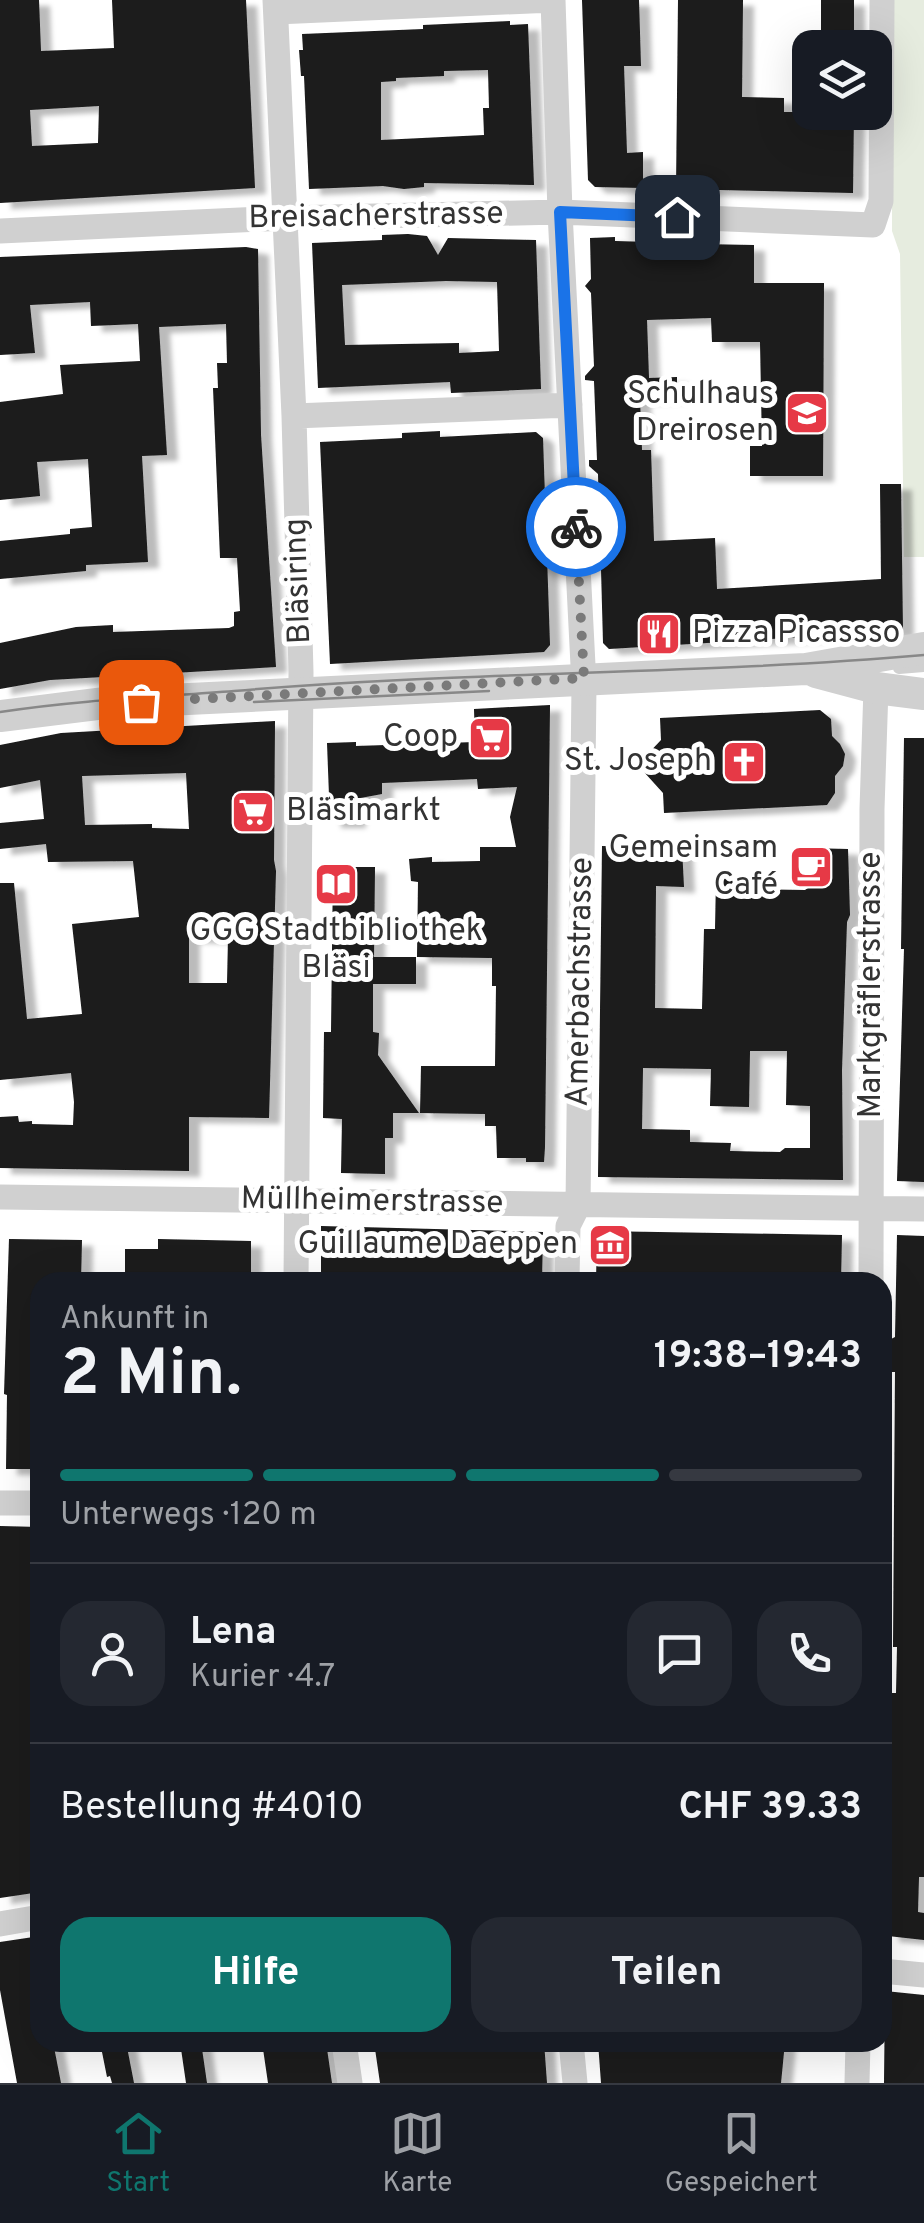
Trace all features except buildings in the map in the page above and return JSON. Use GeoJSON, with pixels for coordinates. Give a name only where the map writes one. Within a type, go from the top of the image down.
{"type":"FeatureCollection","features":[{"type":"Feature","properties":{"kind":"street"},"geometry":{"type":"LineString","coordinates":[[275,6],[553,0]]}},
{"type":"Feature","properties":{"kind":"street","name":"Amerbachstrasse"},"geometry":{"type":"LineString","coordinates":[[553,0],[584,678],[578,1206],[568,1226],[567,1272]]}},
{"type":"Feature","properties":{"kind":"street","name":"Breisacherstrasse"},"geometry":{"type":"LineString","coordinates":[[0,231],[285,218],[560,212],[873,224],[881,201],[882,0]]}},
{"type":"Feature","properties":{"kind":"street","name":"Bläsiring"},"geometry":{"type":"LineString","coordinates":[[275,6],[294,416],[300,693],[296,1272]]}},
{"type":"Feature","properties":{"kind":"street"},"geometry":{"type":"LineString","coordinates":[[294,416],[570,405]]}},
{"type":"Feature","properties":{"kind":"street"},"geometry":{"type":"LineString","coordinates":[[0,716],[105,704],[806,669],[924,648]]}},
{"type":"Feature","properties":{"kind":"street"},"geometry":{"type":"LineString","coordinates":[[806,669],[876,688],[924,694]]}},
{"type":"Feature","properties":{"kind":"street","name":"Markgräflerstrasse"},"geometry":{"type":"LineString","coordinates":[[871,1272],[872,808],[876,688]]}},
{"type":"Feature","properties":{"kind":"street","name":"Müllheimerstrasse"},"geometry":{"type":"LineString","coordinates":[[0,1197],[924,1208]]}},
{"type":"Feature","properties":{"kind":"street"},"geometry":{"type":"LineString","coordinates":[[0,1503],[30,1503]]}},
{"type":"Feature","properties":{"kind":"street"},"geometry":{"type":"LineString","coordinates":[[0,1924],[30,1919]]}},
{"type":"Feature","properties":{"kind":"street"},"geometry":{"type":"LineString","coordinates":[[892,1972],[924,1975]]}},
{"type":"Feature","properties":{"kind":"street"},"geometry":{"type":"LineString","coordinates":[[345,2052],[350,2083]]}},
{"type":"Feature","properties":{"kind":"street"},"geometry":{"type":"LineString","coordinates":[[573,2052],[575,2083]]}},
{"type":"Feature","properties":{"kind":"street"},"geometry":{"type":"LineString","coordinates":[[857,2083],[858,2052]]}},
{"type":"Feature","properties":{"kind":"lane"},"geometry":{"type":"LineString","coordinates":[[806,669],[924,666]]}},
{"type":"Feature","properties":{"kind":"shaded area"},"geometry":{"type":"Polygon","coordinates":[[[892,0],[924,0],[924,557],[904,557],[900,254],[892,231],[892,0]]]}},
{"type":"Feature","properties":{"kind":"tram line"},"geometry":{"type":"LineString","coordinates":[[0,712],[320,685],[924,655]]}},
{"type":"Feature","properties":{"kind":"tram line"},"geometry":{"type":"LineString","coordinates":[[254,702],[489,691]]}},
{"type":"Feature","properties":{"kind":"way so far"},"geometry":{"type":"LineString","coordinates":[[141,702],[584,678],[576,527]]}},
{"type":"Feature","properties":{"kind":"place","name":"Schulhaus Dreirosen"},"geometry":{"type":"Point","coordinates":[807,413]}},
{"type":"Feature","properties":{"kind":"place","name":"Pizza Picassso"},"geometry":{"type":"Point","coordinates":[659,634]}},
{"type":"Feature","properties":{"kind":"place","name":"Coop"},"geometry":{"type":"Point","coordinates":[490,738]}},
{"type":"Feature","properties":{"kind":"place","name":"St. Joseph"},"geometry":{"type":"Point","coordinates":[744,762]}},
{"type":"Feature","properties":{"kind":"place","name":"Bläsimarkt"},"geometry":{"type":"Point","coordinates":[253,812]}},
{"type":"Feature","properties":{"kind":"place","name":"Gemeinsam Café"},"geometry":{"type":"Point","coordinates":[811,867]}},
{"type":"Feature","properties":{"kind":"place","name":"GGG Stadtbibliothek Bläsi"},"geometry":{"type":"Point","coordinates":[336,884]}},
{"type":"Feature","properties":{"kind":"place","name":"Guillaume Daeppen"},"geometry":{"type":"Point","coordinates":[610,1245]}},
{"type":"Feature","properties":{"kind":"route"},"geometry":{"type":"LineString","coordinates":[[576,527],[560,212],[677,217]]}}]}
